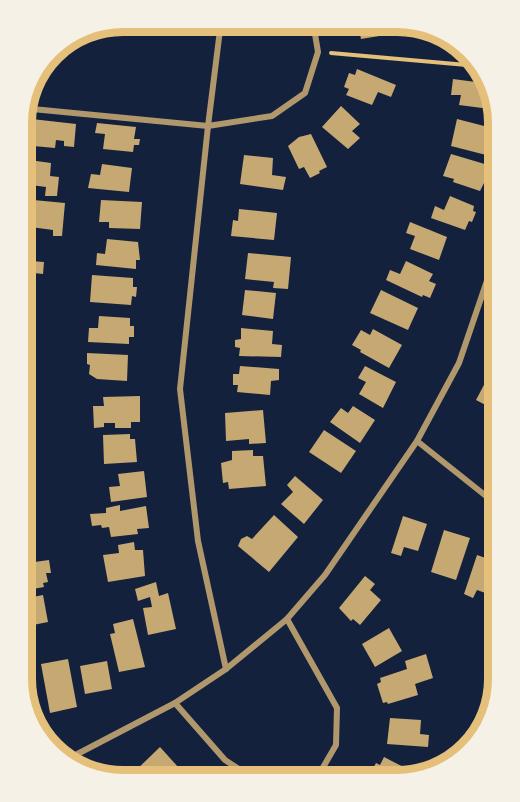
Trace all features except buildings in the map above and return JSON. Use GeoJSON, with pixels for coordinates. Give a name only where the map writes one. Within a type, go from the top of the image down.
{"type":"FeatureCollection","features":[{"type":"Feature","properties":{"kind":"street"},"geometry":{"type":"LineString","coordinates":[[220,32],[180,389],[198,541],[226,669]]}},
{"type":"Feature","properties":{"kind":"street"},"geometry":{"type":"LineString","coordinates":[[32,109],[208,126],[272,116],[305,93],[318,52],[315,32]]}},
{"type":"Feature","properties":{"kind":"street"},"geometry":{"type":"LineString","coordinates":[[74,756],[175,703],[226,669],[287,619],[325,575],[417,441],[459,363],[488,278]]}},
{"type":"Feature","properties":{"kind":"street"},"geometry":{"type":"LineString","coordinates":[[417,441],[488,498]]}},
{"type":"Feature","properties":{"kind":"street"},"geometry":{"type":"LineString","coordinates":[[287,619],[337,708],[336,745],[321,770]]}},
{"type":"Feature","properties":{"kind":"street"},"geometry":{"type":"LineString","coordinates":[[175,703],[225,760],[240,770]]}},
{"type":"Feature","properties":{"kind":"path"},"geometry":{"type":"LineString","coordinates":[[318,52],[468,65]]}}]}
